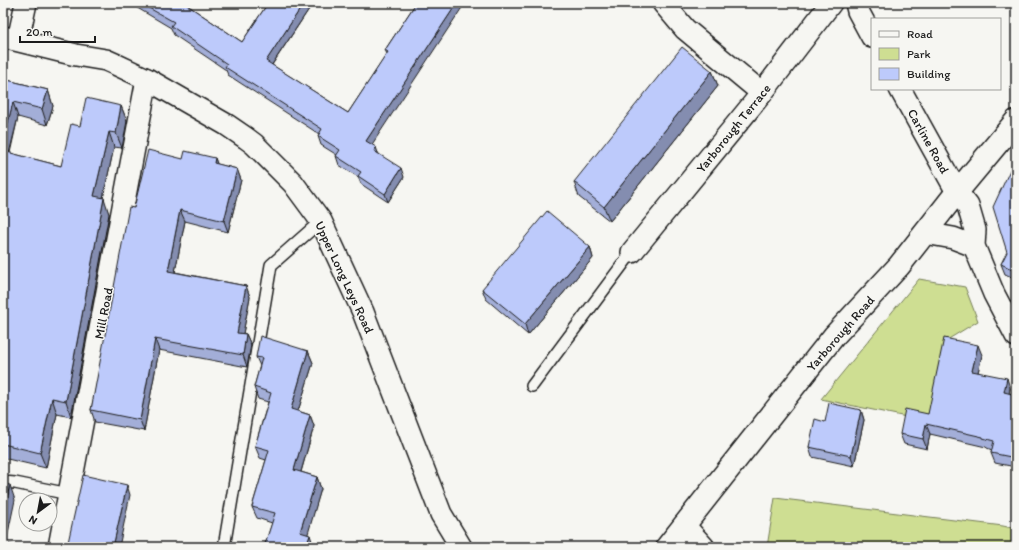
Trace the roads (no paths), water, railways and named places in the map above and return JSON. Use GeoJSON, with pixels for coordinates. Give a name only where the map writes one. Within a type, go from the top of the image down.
{"type":"FeatureCollection","features":[{"type":"Feature","properties":{"kind":"main road","name":"Yarborough Road"},"geometry":{"type":"LineString","coordinates":[[667,547],[834,336],[899,266],[1016,121]]}},
{"type":"Feature","properties":{"kind":"main road"},"geometry":{"type":"LineString","coordinates":[[684,526],[703,547]]}},
{"type":"Feature","properties":{"kind":"street"},"geometry":{"type":"LineString","coordinates":[[10,38],[26,3]]}},
{"type":"Feature","properties":{"kind":"street"},"geometry":{"type":"LineString","coordinates":[[663,3],[685,29],[762,93]]}},
{"type":"Feature","properties":{"kind":"street","name":"Yarborough Terrace"},"geometry":{"type":"LineString","coordinates":[[632,252],[762,93],[831,3]]}},
{"type":"Feature","properties":{"kind":"street"},"geometry":{"type":"LineString","coordinates":[[856,3],[858,11],[871,35]]}},
{"type":"Feature","properties":{"kind":"street","name":"Upper Long Leys Road"},"geometry":{"type":"LineString","coordinates":[[10,38],[76,55],[106,60],[147,79],[227,126],[254,144],[293,183],[321,221],[363,312],[441,514],[461,547]]}},
{"type":"Feature","properties":{"kind":"street","name":"Mill Road"},"geometry":{"type":"LineString","coordinates":[[59,547],[147,79]]}},
{"type":"Feature","properties":{"kind":"street","name":"Carline Road"},"geometry":{"type":"LineString","coordinates":[[901,90],[958,192],[968,206],[975,230],[974,246]]}},
{"type":"Feature","properties":{"kind":"street"},"geometry":{"type":"LineString","coordinates":[[925,233],[953,238],[974,246],[994,294],[1016,336]]}},
{"type":"Feature","properties":{"kind":"lane"},"geometry":{"type":"LineString","coordinates":[[224,547],[271,265],[321,221]]}},
{"type":"Feature","properties":{"kind":"lane"},"geometry":{"type":"LineString","coordinates":[[532,386],[632,252]]}},
{"type":"Feature","properties":{"kind":"lane"},"geometry":{"type":"LineString","coordinates":[[3,482],[69,494]]}}]}
